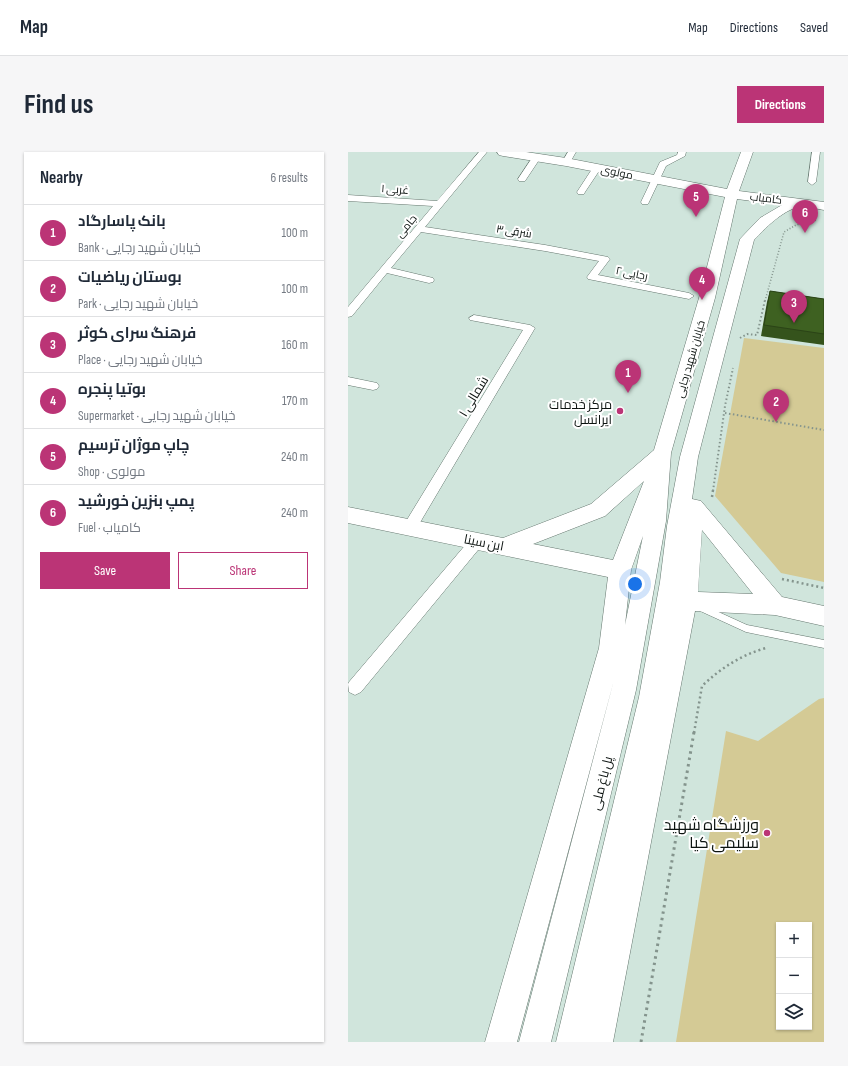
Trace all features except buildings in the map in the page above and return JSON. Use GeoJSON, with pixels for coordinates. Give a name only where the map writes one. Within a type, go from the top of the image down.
{"type":"FeatureCollection","features":[{"type":"Feature","properties":{"kind":"main road","name":"مولوی"},"geometry":{"type":"LineString","coordinates":[[503,152],[537,157],[569,157],[597,168],[732,194]]}},
{"type":"Feature","properties":{"kind":"main road","name":"خیابان شهید رجایی"},"geometry":{"type":"LineString","coordinates":[[667,524],[662,453],[707,298],[732,194],[747,152]]}},
{"type":"Feature","properties":{"kind":"main road","name":"کامیاب"},"geometry":{"type":"LineString","coordinates":[[732,194],[824,206]]}},
{"type":"Feature","properties":{"kind":"main road","name":"خیابان شهید رجایی"},"geometry":{"type":"LineString","coordinates":[[667,524],[691,446],[747,239],[760,224],[774,213],[799,202]]}},
{"type":"Feature","properties":{"kind":"main road"},"geometry":{"type":"LineString","coordinates":[[580,1041],[686,601],[703,503],[691,446]]}},
{"type":"Feature","properties":{"kind":"main road"},"geometry":{"type":"LineString","coordinates":[[505,546],[598,510],[662,453]]}},
{"type":"Feature","properties":{"kind":"main road"},"geometry":{"type":"LineString","coordinates":[[501,1042],[611,648],[620,570],[662,453]]}},
{"type":"Feature","properties":{"kind":"main road"},"geometry":{"type":"LineString","coordinates":[[703,503],[775,605]]}},
{"type":"Feature","properties":{"kind":"main road","name":"ابن سینا"},"geometry":{"type":"LineString","coordinates":[[351,519],[410,526],[620,570]]}},
{"type":"Feature","properties":{"kind":"main road"},"geometry":{"type":"LineString","coordinates":[[580,1041],[651,698],[671,582],[667,524]]}},
{"type":"Feature","properties":{"kind":"main road","name":"پل باغ ملی"},"geometry":{"type":"LineString","coordinates":[[538,1032],[667,524]]}},
{"type":"Feature","properties":{"kind":"main road"},"geometry":{"type":"LineString","coordinates":[[686,601],[775,605],[824,616]]}},
{"type":"Feature","properties":{"kind":"street","name":"جامی"},"geometry":{"type":"LineString","coordinates":[[348,314],[482,152]]}},
{"type":"Feature","properties":{"kind":"street"},"geometry":{"type":"LineString","coordinates":[[645,202],[663,164],[681,156],[682,152]]}},
{"type":"Feature","properties":{"kind":"street"},"geometry":{"type":"LineString","coordinates":[[812,182],[816,152]]}},
{"type":"Feature","properties":{"kind":"street"},"geometry":{"type":"LineString","coordinates":[[522,179],[537,157]]}},
{"type":"Feature","properties":{"kind":"street"},"geometry":{"type":"LineString","coordinates":[[581,192],[597,168]]}},
{"type":"Feature","properties":{"kind":"street","name":"غربی ۱"},"geometry":{"type":"LineString","coordinates":[[348,198],[440,204]]}},
{"type":"Feature","properties":{"kind":"street","name":"شرقی ۳"},"geometry":{"type":"LineString","coordinates":[[419,228],[605,259]]}},
{"type":"Feature","properties":{"kind":"street","name":"رجایی ۲"},"geometry":{"type":"LineString","coordinates":[[605,259],[592,278],[689,296]]}},
{"type":"Feature","properties":{"kind":"street"},"geometry":{"type":"LineString","coordinates":[[385,270],[429,280]]}},
{"type":"Feature","properties":{"kind":"street","name":"شمالی ۱"},"geometry":{"type":"LineString","coordinates":[[410,526],[530,328],[474,318]]}},
{"type":"Feature","properties":{"kind":"street"},"geometry":{"type":"LineString","coordinates":[[348,381],[373,386]]}},
{"type":"Feature","properties":{"kind":"street"},"geometry":{"type":"LineString","coordinates":[[355,686],[478,540]]}},
{"type":"Feature","properties":{"kind":"lane"},"geometry":{"type":"LineString","coordinates":[[686,601],[746,628],[824,644]]}},
{"type":"Feature","properties":{"kind":"path"},"geometry":{"type":"LineString","coordinates":[[738,344],[740,337],[748,334],[757,335],[770,279],[784,232],[795,226],[818,220]]}},
{"type":"Feature","properties":{"kind":"path"},"geometry":{"type":"LineString","coordinates":[[703,503],[725,413],[733,368]]}},
{"type":"Feature","properties":{"kind":"path"},"geometry":{"type":"LineString","coordinates":[[725,413],[824,430]]}},
{"type":"Feature","properties":{"kind":"path"},"geometry":{"type":"LineString","coordinates":[[777,576],[782,580],[824,588]]}},
{"type":"Feature","properties":{"kind":"path"},"geometry":{"type":"LineString","coordinates":[[641,1042],[702,686],[714,674],[738,657],[766,648],[771,649]]}},
{"type":"Feature","properties":{"kind":"shaded area"},"geometry":{"type":"Polygon","coordinates":[[[744,338],[824,348],[824,582],[781,573],[715,496],[744,338]]]}},
{"type":"Feature","properties":{"kind":"shaded area","name":"ورزشگاه شهید سلیمی کیا"},"geometry":{"type":"Polygon","coordinates":[[[824,698],[824,1042],[676,1042],[726,731],[758,741],[819,699],[824,698]]]}},
{"type":"Feature","properties":{"kind":"place","name":"چاپ موژان ترسیم"},"geometry":{"type":"Point","coordinates":[696,217]}},
{"type":"Feature","properties":{"kind":"place","name":"پمپ بنزین خورشید"},"geometry":{"type":"Point","coordinates":[805,233]}},
{"type":"Feature","properties":{"kind":"place","name":"بوتیا پنجره"},"geometry":{"type":"Point","coordinates":[702,300]}},
{"type":"Feature","properties":{"kind":"place","name":"فرهنگ سرای کوثر"},"geometry":{"type":"Point","coordinates":[794,323]}},
{"type":"Feature","properties":{"kind":"place","name":"بانک پاسارگاد"},"geometry":{"type":"Point","coordinates":[628,393]}},
{"type":"Feature","properties":{"kind":"place","name":"مرکز خدمات ایرانسل"},"geometry":{"type":"Point","coordinates":[620,411]}},
{"type":"Feature","properties":{"kind":"place","name":"بوستان ریاضیات"},"geometry":{"type":"Point","coordinates":[776,422]}},
{"type":"Feature","properties":{"kind":"place","name":"ورزشگاه شهید سلیمی کیا"},"geometry":{"type":"Point","coordinates":[767,833]}}]}
